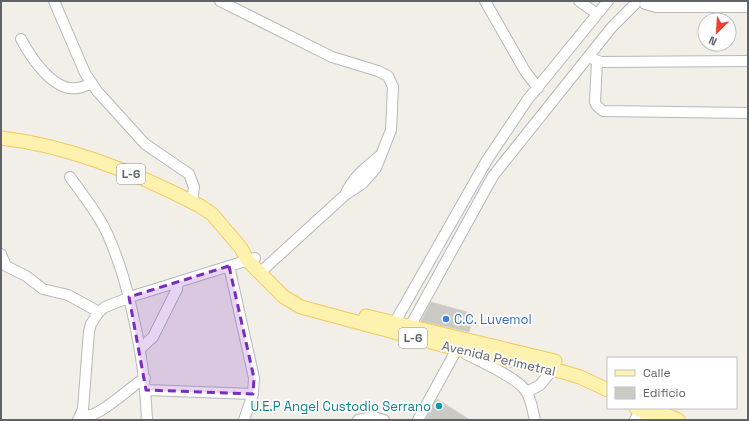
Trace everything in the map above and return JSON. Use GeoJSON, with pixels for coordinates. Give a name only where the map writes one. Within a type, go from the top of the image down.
{"type":"FeatureCollection","features":[{"type":"Feature","properties":{"kind":"main road","name":"L-6"},"geometry":{"type":"LineString","coordinates":[[1,138],[38,144],[95,160],[192,202]]}},
{"type":"Feature","properties":{"kind":"main road","name":"Avenida Perimetral"},"geometry":{"type":"LineString","coordinates":[[192,202],[212,214],[284,297],[301,307],[392,327],[553,369],[580,377],[607,390]]}},
{"type":"Feature","properties":{"kind":"main road","name":"Avenida Perimetral"},"geometry":{"type":"LineString","coordinates":[[251,259],[265,268],[290,292],[304,300],[392,327]]}},
{"type":"Feature","properties":{"kind":"main road","name":"Avenida Perimetral"},"geometry":{"type":"LineString","coordinates":[[459,344],[559,362],[586,372],[607,382]]}},
{"type":"Feature","properties":{"kind":"main road"},"geometry":{"type":"LineString","coordinates":[[640,411],[658,420]]}},
{"type":"Feature","properties":{"kind":"main road"},"geometry":{"type":"LineString","coordinates":[[640,411],[678,420]]}},
{"type":"Feature","properties":{"kind":"street"},"geometry":{"type":"LineString","coordinates":[[54,1],[75,51],[91,82],[114,112],[145,144],[189,174],[194,187],[192,202]]}},
{"type":"Feature","properties":{"kind":"street"},"geometry":{"type":"LineString","coordinates":[[220,1],[332,57],[365,66],[388,76],[393,91],[392,124],[387,144],[381,155],[356,178],[348,187],[345,195],[265,268]]}},
{"type":"Feature","properties":{"kind":"street"},"geometry":{"type":"LineString","coordinates":[[485,1],[525,71],[538,88]]}},
{"type":"Feature","properties":{"kind":"street"},"geometry":{"type":"LineString","coordinates":[[579,1],[597,14]]}},
{"type":"Feature","properties":{"kind":"street"},"geometry":{"type":"LineString","coordinates":[[392,327],[487,160],[538,88],[608,1]]}},
{"type":"Feature","properties":{"kind":"street"},"geometry":{"type":"LineString","coordinates":[[408,331],[493,176],[593,58],[612,27],[640,3],[656,7],[678,4],[748,7]]}},
{"type":"Feature","properties":{"kind":"street"},"geometry":{"type":"LineString","coordinates":[[20,38],[48,77],[61,86],[76,89],[91,82]]}},
{"type":"Feature","properties":{"kind":"street"},"geometry":{"type":"LineString","coordinates":[[593,58],[748,61]]}},
{"type":"Feature","properties":{"kind":"street"},"geometry":{"type":"LineString","coordinates":[[593,58],[595,102],[603,111],[748,113]]}},
{"type":"Feature","properties":{"kind":"street"},"geometry":{"type":"LineString","coordinates":[[70,178],[101,220],[117,258],[129,297],[141,348],[145,378],[147,420]]}},
{"type":"Feature","properties":{"kind":"street"},"geometry":{"type":"LineString","coordinates":[[1,254],[6,266],[26,276],[39,287],[68,295],[82,301],[99,312]]}},
{"type":"Feature","properties":{"kind":"street"},"geometry":{"type":"LineString","coordinates":[[79,418],[83,409],[89,331],[91,324],[99,312],[105,307],[129,297],[251,259]]}},
{"type":"Feature","properties":{"kind":"street"},"geometry":{"type":"LineString","coordinates":[[229,266],[254,378],[253,394],[244,420]]}},
{"type":"Feature","properties":{"kind":"street"},"geometry":{"type":"LineString","coordinates":[[141,348],[153,338],[177,289],[178,282]]}},
{"type":"Feature","properties":{"kind":"street"},"geometry":{"type":"LineString","coordinates":[[418,420],[459,344],[525,388],[535,420]]}},
{"type":"Feature","properties":{"kind":"street"},"geometry":{"type":"LineString","coordinates":[[527,392],[540,385],[553,369]]}},
{"type":"Feature","properties":{"kind":"street"},"geometry":{"type":"LineString","coordinates":[[79,418],[97,413],[145,378]]}},
{"type":"Feature","properties":{"kind":"street"},"geometry":{"type":"LineString","coordinates":[[146,390],[253,394]]}},
{"type":"Feature","properties":{"kind":"street"},"geometry":{"type":"LineString","coordinates":[[358,420],[374,417],[384,420]]}},
{"type":"Feature","properties":{"kind":"highlighted area"},"geometry":{"type":"Polygon","coordinates":[[[229,266],[254,378],[253,394],[146,390],[129,297],[229,266]]]}},
{"type":"Feature","properties":{"kind":"building","name":"C.C. Luvemol"},"geometry":{"type":"Polygon","coordinates":[[[431,302],[474,314],[469,332],[421,321],[431,302]]]}},
{"type":"Feature","properties":{"kind":"building","name":"U.E.P Angel Custodio Serrano"},"geometry":{"type":"Polygon","coordinates":[[[437,399],[470,420],[425,420],[437,399]]]}},
{"type":"Feature","properties":{"kind":"place","name":"C.C. Luvemol"},"geometry":{"type":"Point","coordinates":[446,319]}},
{"type":"Feature","properties":{"kind":"place","name":"U.E.P Angel Custodio Serrano"},"geometry":{"type":"Point","coordinates":[439,406]}}]}
